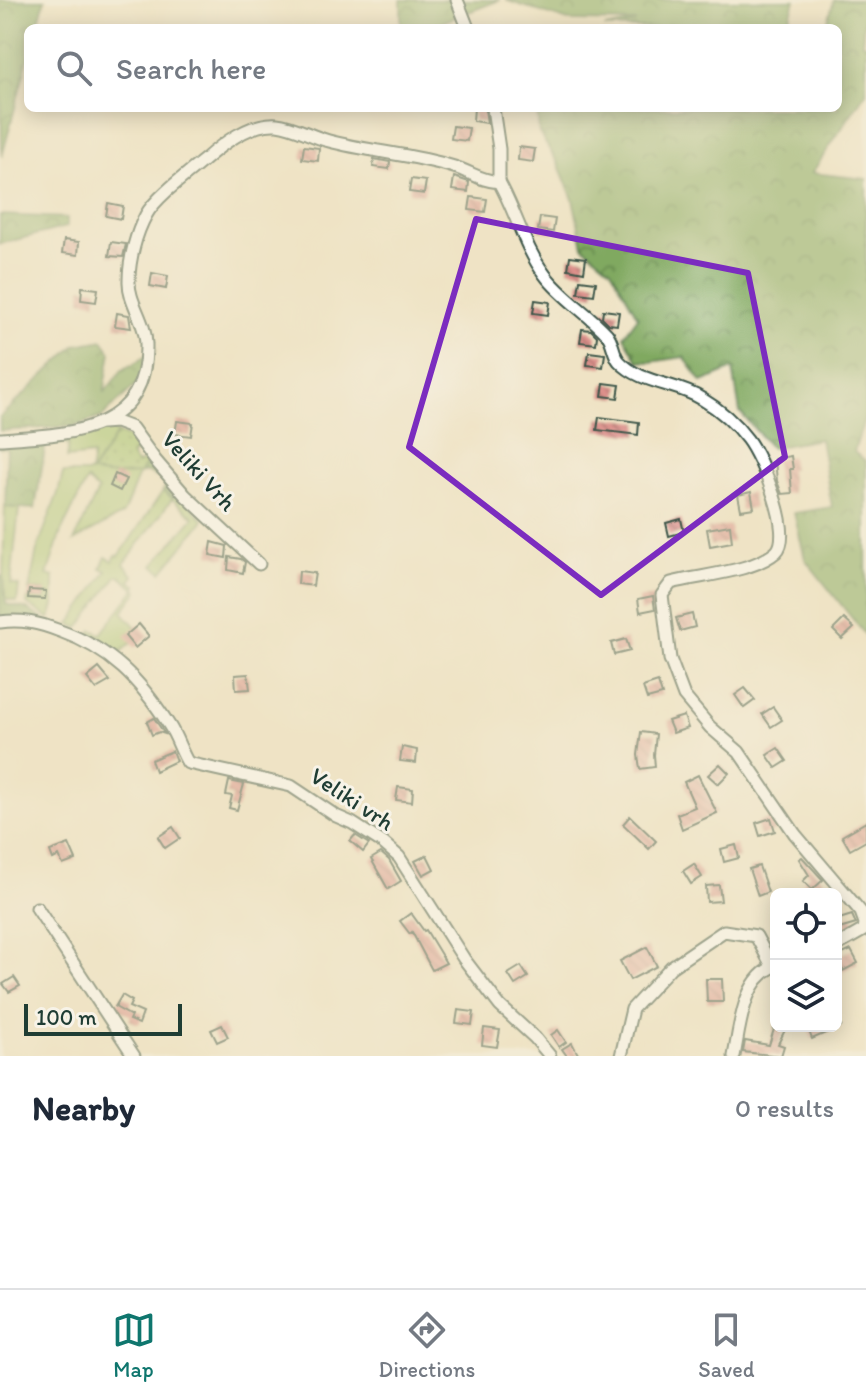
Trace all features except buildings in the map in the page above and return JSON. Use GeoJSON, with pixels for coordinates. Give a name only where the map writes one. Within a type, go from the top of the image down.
{"type":"FeatureCollection","features":[{"type":"Feature","properties":{"kind":"street"},"geometry":{"type":"LineString","coordinates":[[457,0],[466,24]]}},
{"type":"Feature","properties":{"kind":"street"},"geometry":{"type":"LineString","coordinates":[[494,112],[499,149],[499,182],[524,239],[546,276],[609,336],[619,361],[636,372],[699,396],[724,414],[749,441],[767,481],[783,527],[782,544],[776,552],[748,566],[671,583],[662,595],[670,659],[684,696],[710,727],[739,752],[795,834],[861,912],[865,931],[842,943]]}},
{"type":"Feature","properties":{"kind":"street"},"geometry":{"type":"LineString","coordinates":[[0,439],[91,428],[123,409],[134,397],[145,359],[145,331],[128,283],[146,214],[223,144],[250,130],[276,124],[327,141],[421,158],[458,168],[483,181],[499,182]]}},
{"type":"Feature","properties":{"kind":"street","name":"Veliki Vrh"},"geometry":{"type":"LineString","coordinates":[[102,423],[116,422],[132,428],[185,495],[259,564]]}},
{"type":"Feature","properties":{"kind":"street","name":"Veliki vrh"},"geometry":{"type":"LineString","coordinates":[[0,622],[27,620],[38,623],[81,638],[114,658],[172,728],[187,762],[291,786],[383,843],[399,857],[464,959],[491,994],[550,1056]]}},
{"type":"Feature","properties":{"kind":"street"},"geometry":{"type":"LineString","coordinates":[[37,908],[134,1056]]}},
{"type":"Feature","properties":{"kind":"street"},"geometry":{"type":"LineString","coordinates":[[621,1056],[632,1009],[671,967],[724,931],[756,936],[770,960]]}},
{"type":"Feature","properties":{"kind":"street"},"geometry":{"type":"LineString","coordinates":[[734,1056],[748,995],[770,970]]}},
{"type":"Feature","properties":{"kind":"highlighted area"},"geometry":{"type":"Polygon","coordinates":[[[476,219],[748,273],[785,457],[601,595],[409,447],[476,219]]]}},
{"type":"Feature","properties":{"kind":"green space"},"geometry":{"type":"Polygon","coordinates":[[[0,0],[45,0],[38,24],[24,24],[24,74],[2,157],[0,0]]]}},
{"type":"Feature","properties":{"kind":"green space"},"geometry":{"type":"Polygon","coordinates":[[[401,0],[500,0],[437,24],[401,24],[401,0]]]}},
{"type":"Feature","properties":{"kind":"green space"},"geometry":{"type":"Polygon","coordinates":[[[505,0],[795,0],[788,24],[568,21],[505,0]]]}},
{"type":"Feature","properties":{"kind":"green space"},"geometry":{"type":"Polygon","coordinates":[[[834,0],[866,0],[862,43],[866,44],[866,92],[812,173],[866,179],[866,414],[854,452],[866,461],[866,636],[805,559],[794,513],[832,507],[820,439],[771,448],[740,412],[733,369],[702,382],[684,357],[638,361],[624,336],[638,317],[611,269],[583,246],[573,199],[558,163],[539,133],[537,112],[842,112],[842,24],[827,24],[834,0]]]}},
{"type":"Feature","properties":{"kind":"green space"},"geometry":{"type":"Polygon","coordinates":[[[0,215],[67,218],[67,227],[0,244],[0,215]]]}},
{"type":"Feature","properties":{"kind":"green space"},"geometry":{"type":"Polygon","coordinates":[[[103,340],[111,352],[104,393],[122,370],[155,351],[142,379],[102,417],[75,426],[0,431],[0,417],[76,345],[103,340]]]}},
{"type":"Feature","properties":{"kind":"green space"},"geometry":{"type":"Polygon","coordinates":[[[103,426],[117,433],[92,471],[109,475],[139,474],[123,514],[74,541],[98,491],[87,480],[61,532],[47,575],[54,577],[54,605],[50,619],[27,604],[28,598],[45,599],[45,591],[29,590],[37,550],[63,473],[90,473],[93,455],[67,458],[69,443],[46,445],[47,437],[103,426]]]}},
{"type":"Feature","properties":{"kind":"green space"},"geometry":{"type":"Polygon","coordinates":[[[117,433],[135,441],[140,449],[131,455],[137,464],[148,459],[139,474],[92,472],[117,433]]]}},
{"type":"Feature","properties":{"kind":"green space"},"geometry":{"type":"Polygon","coordinates":[[[47,437],[35,509],[5,507],[7,447],[0,448],[0,440],[47,437]]]}},
{"type":"Feature","properties":{"kind":"green space"},"geometry":{"type":"Polygon","coordinates":[[[148,459],[177,492],[173,498],[163,491],[167,483],[148,472],[139,474],[148,459]]]}},
{"type":"Feature","properties":{"kind":"green space"},"geometry":{"type":"Polygon","coordinates":[[[163,491],[172,498],[177,492],[204,520],[162,572],[153,565],[194,517],[172,499],[124,564],[134,576],[130,581],[138,591],[122,612],[136,627],[131,643],[118,654],[90,633],[92,630],[101,634],[135,589],[120,576],[79,628],[70,624],[107,571],[101,568],[106,557],[113,561],[116,555],[119,556],[163,491]]]}},
{"type":"Feature","properties":{"kind":"green space"},"geometry":{"type":"Polygon","coordinates":[[[5,507],[19,508],[11,584],[19,586],[17,602],[5,599],[5,507]]]}},
{"type":"Feature","properties":{"kind":"green space"},"geometry":{"type":"Polygon","coordinates":[[[0,576],[3,576],[6,604],[27,609],[49,623],[0,619],[0,576]]]}}]}
